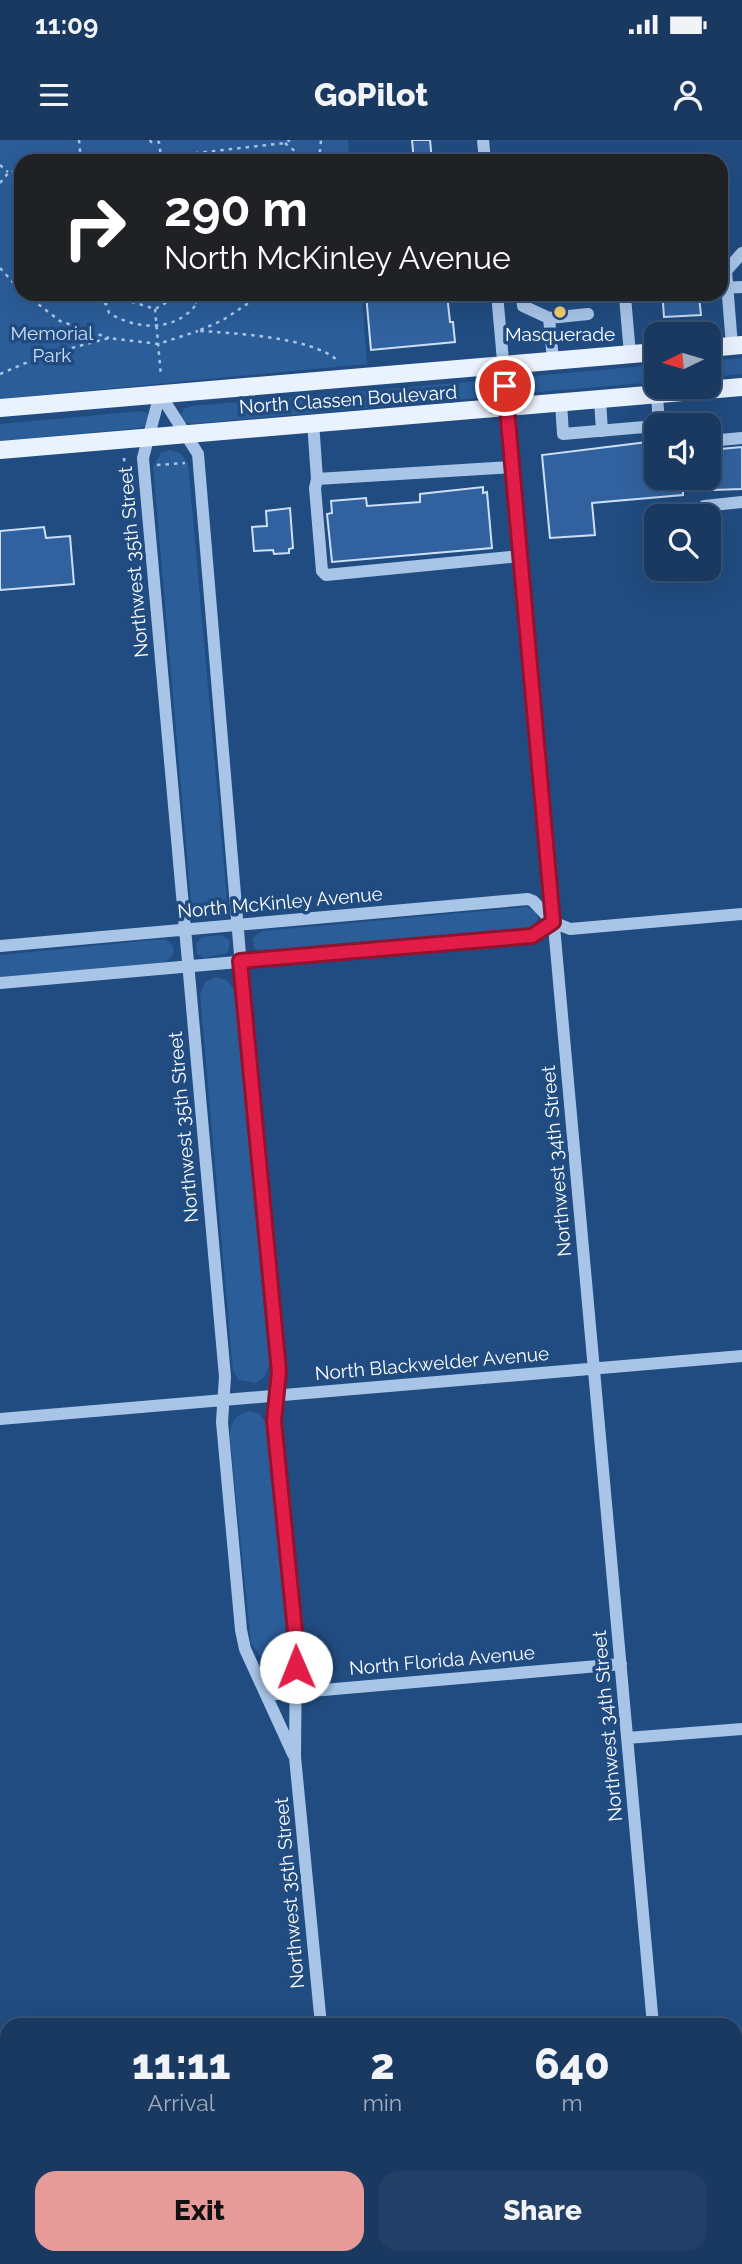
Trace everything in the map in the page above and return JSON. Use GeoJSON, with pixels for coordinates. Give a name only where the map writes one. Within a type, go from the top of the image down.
{"type":"FeatureCollection","features":[{"type":"Feature","properties":{"kind":"main road","name":"North Classen Boulevard"},"geometry":{"type":"LineString","coordinates":[[0,408],[644,353]]}},
{"type":"Feature","properties":{"kind":"main road","name":"North Classen Boulevard"},"geometry":{"type":"LineString","coordinates":[[721,389],[742,387]]}},
{"type":"Feature","properties":{"kind":"main road","name":"North Classen Boulevard"},"geometry":{"type":"LineString","coordinates":[[0,450],[644,396]]}},
{"type":"Feature","properties":{"kind":"street"},"geometry":{"type":"LineString","coordinates":[[728,269],[742,253]]}},
{"type":"Feature","properties":{"kind":"street","name":"Northwest 34th Street"},"geometry":{"type":"LineString","coordinates":[[498,301],[652,2018]]}},
{"type":"Feature","properties":{"kind":"street"},"geometry":{"type":"LineString","coordinates":[[523,301],[523,306],[549,318],[588,314]]}},
{"type":"Feature","properties":{"kind":"street"},"geometry":{"type":"LineString","coordinates":[[625,301],[630,354]]}},
{"type":"Feature","properties":{"kind":"street"},"geometry":{"type":"LineString","coordinates":[[727,301],[737,345]]}},
{"type":"Feature","properties":{"kind":"street"},"geometry":{"type":"LineString","coordinates":[[549,318],[553,360]]}},
{"type":"Feature","properties":{"kind":"street","name":"Northwest 35th Street"},"geometry":{"type":"LineString","coordinates":[[160,394],[198,454],[240,961],[279,1371],[274,1421],[296,1641],[295,1757],[320,2018]]}},
{"type":"Feature","properties":{"kind":"street","name":"Northwest 35th Street"},"geometry":{"type":"LineString","coordinates":[[160,394],[143,458],[225,1377],[222,1422],[241,1630],[245,1649],[295,1757]]}},
{"type":"Feature","properties":{"kind":"street"},"geometry":{"type":"LineString","coordinates":[[600,400],[602,431]]}},
{"type":"Feature","properties":{"kind":"street"},"geometry":{"type":"LineString","coordinates":[[561,403],[563,434],[644,427]]}},
{"type":"Feature","properties":{"kind":"street"},"geometry":{"type":"LineString","coordinates":[[313,422],[322,571],[326,575],[520,556]]}},
{"type":"Feature","properties":{"kind":"street"},"geometry":{"type":"LineString","coordinates":[[721,440],[742,438]]}},
{"type":"Feature","properties":{"kind":"street"},"geometry":{"type":"LineString","coordinates":[[317,479],[512,467]]}},
{"type":"Feature","properties":{"kind":"street"},"geometry":{"type":"LineString","coordinates":[[721,504],[742,502]]}},
{"type":"Feature","properties":{"kind":"street","name":"North McKinley Avenue"},"geometry":{"type":"LineString","coordinates":[[0,946],[528,899],[553,922]]}},
{"type":"Feature","properties":{"kind":"street"},"geometry":{"type":"LineString","coordinates":[[0,984],[532,936],[553,922],[570,929],[742,914]]}},
{"type":"Feature","properties":{"kind":"street","name":"North Blackwelder Avenue"},"geometry":{"type":"LineString","coordinates":[[0,1419],[742,1356]]}},
{"type":"Feature","properties":{"kind":"street","name":"North Florida Avenue"},"geometry":{"type":"LineString","coordinates":[[266,1695],[621,1664]]}},
{"type":"Feature","properties":{"kind":"street"},"geometry":{"type":"LineString","coordinates":[[627,1738],[742,1729]]}},
{"type":"Feature","properties":{"kind":"path"},"geometry":{"type":"LineString","coordinates":[[150,140],[159,142],[160,154]]}},
{"type":"Feature","properties":{"kind":"path"},"geometry":{"type":"LineString","coordinates":[[187,154],[285,143],[290,140]]}},
{"type":"Feature","properties":{"kind":"path"},"geometry":{"type":"LineString","coordinates":[[285,143],[298,154]]}},
{"type":"Feature","properties":{"kind":"path"},"geometry":{"type":"LineString","coordinates":[[0,165],[9,172]]}},
{"type":"Feature","properties":{"kind":"path"},"geometry":{"type":"LineString","coordinates":[[0,183],[9,172],[14,171]]}},
{"type":"Feature","properties":{"kind":"path"},"geometry":{"type":"LineString","coordinates":[[0,268],[14,282]]}},
{"type":"Feature","properties":{"kind":"path"},"geometry":{"type":"LineString","coordinates":[[35,301],[60,321],[109,338],[158,344],[223,320],[252,301]]}},
{"type":"Feature","properties":{"kind":"path"},"geometry":{"type":"LineString","coordinates":[[104,301],[109,313],[121,320],[157,327],[179,319],[197,303],[194,301]]}},
{"type":"Feature","properties":{"kind":"path"},"geometry":{"type":"LineString","coordinates":[[104,304],[110,301]]}},
{"type":"Feature","properties":{"kind":"path"},"geometry":{"type":"LineString","coordinates":[[133,301],[155,309],[170,301]]}},
{"type":"Feature","properties":{"kind":"path"},"geometry":{"type":"LineString","coordinates":[[155,309],[161,376]]}},
{"type":"Feature","properties":{"kind":"path"},"geometry":{"type":"LineString","coordinates":[[198,331],[249,334],[274,339],[308,347],[337,360]]}},
{"type":"Feature","properties":{"kind":"path"},"geometry":{"type":"LineString","coordinates":[[0,374],[42,356],[109,338]]}},
{"type":"Feature","properties":{"kind":"path"},"geometry":{"type":"LineString","coordinates":[[124,458],[125,468]]}},
{"type":"Feature","properties":{"kind":"path"},"geometry":{"type":"LineString","coordinates":[[154,465],[186,463]]}},
{"type":"Feature","properties":{"kind":"green space","name":"Memorial Park"},"geometry":{"type":"Polygon","coordinates":[[[0,140],[348,140],[349,154],[14,154],[14,301],[362,301],[367,364],[0,399],[0,140]]]}},
{"type":"Feature","properties":{"kind":"green space"},"geometry":{"type":"Polygon","coordinates":[[[742,358],[742,374],[721,376],[721,360],[742,358]]]}},
{"type":"Feature","properties":{"kind":"green space"},"geometry":{"type":"Polygon","coordinates":[[[644,366],[644,383],[526,393],[524,379],[644,366]]]}},
{"type":"Feature","properties":{"kind":"green space"},"geometry":{"type":"Polygon","coordinates":[[[479,381],[485,384],[487,394],[477,398],[191,424],[183,422],[179,417],[184,409],[192,406],[479,381]]]}},
{"type":"Feature","properties":{"kind":"green space"},"geometry":{"type":"Polygon","coordinates":[[[142,411],[152,416],[147,425],[139,428],[0,441],[0,424],[142,411]]]}},
{"type":"Feature","properties":{"kind":"green space"},"geometry":{"type":"Polygon","coordinates":[[[170,450],[180,453],[188,463],[227,900],[222,910],[212,916],[200,915],[191,902],[153,466],[161,453],[170,450]]]}},
{"type":"Feature","properties":{"kind":"green space"},"geometry":{"type":"Polygon","coordinates":[[[527,907],[536,912],[538,919],[530,929],[265,953],[254,948],[253,939],[263,931],[527,907]]]}},
{"type":"Feature","properties":{"kind":"green space"},"geometry":{"type":"Polygon","coordinates":[[[222,935],[230,941],[228,953],[204,958],[197,954],[196,944],[202,937],[222,935]]]}},
{"type":"Feature","properties":{"kind":"green space"},"geometry":{"type":"Polygon","coordinates":[[[165,939],[174,951],[165,962],[0,977],[0,955],[165,939]]]}},
{"type":"Feature","properties":{"kind":"green space"},"geometry":{"type":"Polygon","coordinates":[[[215,977],[227,980],[236,993],[269,1366],[264,1377],[256,1383],[239,1380],[233,1371],[200,994],[205,982],[215,977]]]}},
{"type":"Feature","properties":{"kind":"green space"},"geometry":{"type":"Polygon","coordinates":[[[249,1411],[259,1414],[267,1424],[287,1641],[283,1651],[273,1658],[261,1657],[251,1643],[230,1437],[234,1420],[249,1411]]]}},
{"type":"Feature","properties":{"kind":"building"},"geometry":{"type":"Polygon","coordinates":[[[412,140],[430,140],[431,154],[413,154],[412,140]]]}},
{"type":"Feature","properties":{"kind":"building"},"geometry":{"type":"Polygon","coordinates":[[[367,301],[448,301],[455,342],[371,350],[367,301]]]}},
{"type":"Feature","properties":{"kind":"building"},"geometry":{"type":"Polygon","coordinates":[[[699,301],[701,315],[664,317],[663,303],[699,301]]]}},
{"type":"Feature","properties":{"kind":"building"},"geometry":{"type":"Polygon","coordinates":[[[644,442],[644,490],[712,490],[683,491],[683,495],[592,503],[595,535],[550,538],[542,455],[644,442]]]}},
{"type":"Feature","properties":{"kind":"building"},"geometry":{"type":"Polygon","coordinates":[[[742,447],[742,489],[721,490],[721,449],[742,447]]]}},
{"type":"Feature","properties":{"kind":"building"},"geometry":{"type":"Polygon","coordinates":[[[483,487],[483,493],[487,492],[492,548],[332,562],[327,514],[332,513],[331,501],[366,498],[367,506],[420,502],[420,494],[483,487]]]}},
{"type":"Feature","properties":{"kind":"building"},"geometry":{"type":"Polygon","coordinates":[[[290,508],[293,548],[289,549],[289,553],[254,551],[252,527],[267,526],[266,511],[290,508]]]}},
{"type":"Feature","properties":{"kind":"building"},"geometry":{"type":"Polygon","coordinates":[[[44,527],[46,538],[70,536],[74,584],[0,590],[0,531],[44,527]]]}},
{"type":"Feature","properties":{"kind":"place","name":"Masquerade"},"geometry":{"type":"Point","coordinates":[560,312]}},
{"type":"Feature","properties":{"kind":"route"},"geometry":{"type":"LineString","coordinates":[[296,1667],[296,1641],[274,1421],[279,1371],[240,961],[532,936],[553,922],[505,386]]}}]}
